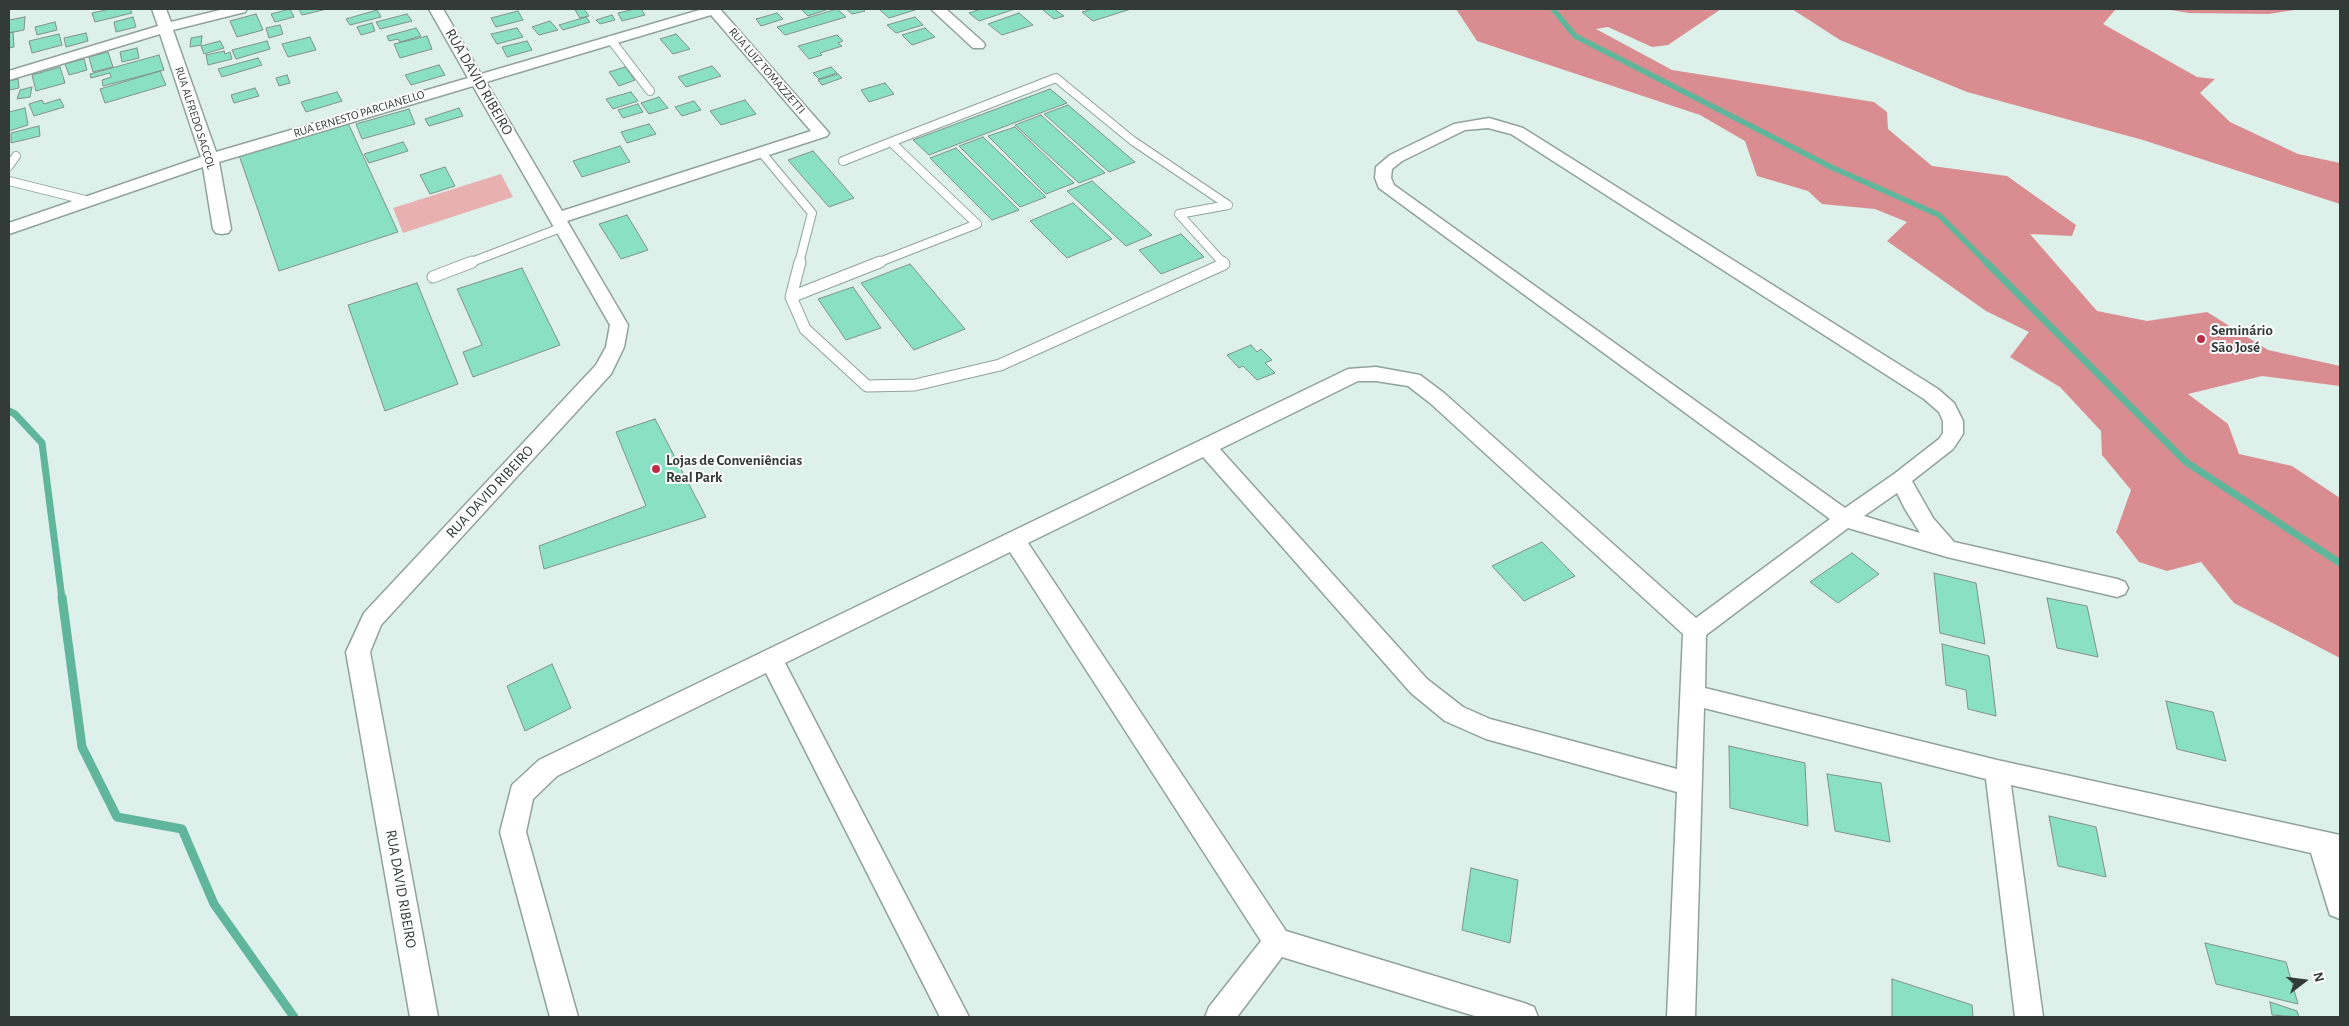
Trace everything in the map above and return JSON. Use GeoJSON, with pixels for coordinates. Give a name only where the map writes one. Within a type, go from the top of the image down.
{"type":"FeatureCollection","features":[{"type":"Feature","properties":{"kind":"street","name":"RUA ALFREDO SACCOL"},"geometry":{"type":"LineString","coordinates":[[159,9],[210,159],[222,229]]}},
{"type":"Feature","properties":{"kind":"street"},"geometry":{"type":"LineString","coordinates":[[9,76],[166,28],[240,9]]}},
{"type":"Feature","properties":{"kind":"street","name":"RUA DAVID RIBEIRO"},"geometry":{"type":"LineString","coordinates":[[424,1017],[358,652],[372,620],[604,369],[616,348],[619,325],[436,9]]}},
{"type":"Feature","properties":{"kind":"street","name":"RUA ERNESTO PARCIANELLO"},"geometry":{"type":"LineString","coordinates":[[9,230],[210,159],[713,9]]}},
{"type":"Feature","properties":{"kind":"street","name":"RUA LUIZ TOMAZZETTI"},"geometry":{"type":"LineString","coordinates":[[713,9],[821,133],[761,152]]}},
{"type":"Feature","properties":{"kind":"street"},"geometry":{"type":"LineString","coordinates":[[938,9],[978,45]]}},
{"type":"Feature","properties":{"kind":"street"},"geometry":{"type":"LineString","coordinates":[[1695,631],[1845,519],[1901,479],[1946,444],[1953,434],[1953,421],[1947,408],[1931,394],[1516,131],[1489,123],[1460,127],[1396,158],[1384,167],[1383,178],[1387,188],[1845,519],[1946,549],[2117,588]]}},
{"type":"Feature","properties":{"kind":"street"},"geometry":{"type":"LineString","coordinates":[[560,222],[761,152]]}},
{"type":"Feature","properties":{"kind":"street"},"geometry":{"type":"LineString","coordinates":[[564,1017],[513,832],[521,793],[548,768],[1355,374],[1376,374],[1413,380],[1437,398],[1695,631],[1681,1017]]}},
{"type":"Feature","properties":{"kind":"street"},"geometry":{"type":"LineString","coordinates":[[1206,447],[1419,686],[1454,714],[1486,728],[1690,784]]}},
{"type":"Feature","properties":{"kind":"street"},"geometry":{"type":"LineString","coordinates":[[1901,479],[1912,503],[1925,524],[1946,549]]}},
{"type":"Feature","properties":{"kind":"street"},"geometry":{"type":"LineString","coordinates":[[1014,540],[1277,942],[1524,1017]]}},
{"type":"Feature","properties":{"kind":"street"},"geometry":{"type":"LineString","coordinates":[[771,659],[955,1017]]}},
{"type":"Feature","properties":{"kind":"street"},"geometry":{"type":"LineString","coordinates":[[1693,695],[1997,771],[2330,845],[2340,906]]}},
{"type":"Feature","properties":{"kind":"street"},"geometry":{"type":"LineString","coordinates":[[1997,771],[2029,1017]]}},
{"type":"Feature","properties":{"kind":"street"},"geometry":{"type":"LineString","coordinates":[[1218,1017],[1277,942]]}},
{"type":"Feature","properties":{"kind":"lane"},"geometry":{"type":"LineString","coordinates":[[611,40],[650,91]]}},
{"type":"Feature","properties":{"kind":"lane"},"geometry":{"type":"LineString","coordinates":[[761,152],[812,213],[791,297],[805,329],[867,386],[915,385],[1000,365],[1224,264],[1180,214],[1228,205],[1132,141],[1056,78],[843,161]]}},
{"type":"Feature","properties":{"kind":"lane"},"geometry":{"type":"LineString","coordinates":[[791,297],[978,224],[891,142]]}},
{"type":"Feature","properties":{"kind":"lane"},"geometry":{"type":"LineString","coordinates":[[9,166],[16,156]]}},
{"type":"Feature","properties":{"kind":"lane"},"geometry":{"type":"LineString","coordinates":[[9,182],[89,201]]}},
{"type":"Feature","properties":{"kind":"lane"},"geometry":{"type":"LineString","coordinates":[[434,276],[560,222]]}},
{"type":"Feature","properties":{"kind":"shaded area"},"geometry":{"type":"Polygon","coordinates":[[[1456,9],[1721,9],[1668,45],[1652,47],[1608,27],[1596,29],[1672,70],[1874,102],[1887,112],[1888,129],[1932,166],[2007,176],[2076,225],[2072,236],[2030,234],[2097,311],[2147,321],[2207,312],[2268,350],[2340,366],[2340,386],[2262,376],[2188,394],[2228,424],[2239,454],[2292,466],[2340,498],[2340,658],[2234,603],[2201,562],[2167,571],[2139,562],[2116,532],[2131,490],[2102,455],[2101,431],[2060,387],[2010,357],[2029,332],[1986,311],[1887,241],[1907,222],[1875,209],[1822,204],[1808,191],[1757,176],[1745,141],[1700,115],[1477,41],[1456,9]]]}},
{"type":"Feature","properties":{"kind":"shaded area"},"geometry":{"type":"Polygon","coordinates":[[[1792,9],[2116,9],[2103,24],[2197,77],[2215,79],[2200,93],[2230,122],[2298,154],[2340,163],[2340,204],[2143,140],[1967,92],[1840,40],[1792,9]]]}},
{"type":"Feature","properties":{"kind":"shaded area"},"geometry":{"type":"Polygon","coordinates":[[[2164,9],[2301,9],[2268,14],[2189,13],[2164,9]]]}},
{"type":"Feature","properties":{"kind":"shaded area"},"geometry":{"type":"Polygon","coordinates":[[[501,174],[513,197],[403,233],[393,208],[501,174]]]}},
{"type":"Feature","properties":{"kind":"building"},"geometry":{"type":"Polygon","coordinates":[[[110,9],[130,9],[132,13],[95,22],[92,13],[110,9]]]}},
{"type":"Feature","properties":{"kind":"building"},"geometry":{"type":"Polygon","coordinates":[[[290,9],[294,17],[275,22],[271,14],[290,9]]]}},
{"type":"Feature","properties":{"kind":"building"},"geometry":{"type":"Polygon","coordinates":[[[299,9],[327,9],[302,15],[299,9]]]}},
{"type":"Feature","properties":{"kind":"building"},"geometry":{"type":"Polygon","coordinates":[[[584,9],[589,16],[580,18],[575,10],[584,9]]]}},
{"type":"Feature","properties":{"kind":"building"},"geometry":{"type":"Polygon","coordinates":[[[641,9],[645,15],[622,21],[618,13],[641,9]]]}},
{"type":"Feature","properties":{"kind":"building"},"geometry":{"type":"Polygon","coordinates":[[[801,9],[829,9],[808,16],[801,9]]]}},
{"type":"Feature","properties":{"kind":"building"},"geometry":{"type":"Polygon","coordinates":[[[837,9],[846,17],[785,35],[777,27],[837,9]]]}},
{"type":"Feature","properties":{"kind":"building"},"geometry":{"type":"Polygon","coordinates":[[[846,9],[863,9],[865,11],[852,14],[846,9]]]}},
{"type":"Feature","properties":{"kind":"building"},"geometry":{"type":"Polygon","coordinates":[[[879,9],[913,9],[915,10],[889,18],[879,9]]]}},
{"type":"Feature","properties":{"kind":"building"},"geometry":{"type":"Polygon","coordinates":[[[981,9],[1015,9],[979,21],[969,13],[981,9]]]}},
{"type":"Feature","properties":{"kind":"building"},"geometry":{"type":"Polygon","coordinates":[[[1054,9],[1064,16],[1054,19],[1043,10],[1054,9]]]}},
{"type":"Feature","properties":{"kind":"building"},"geometry":{"type":"Polygon","coordinates":[[[1093,9],[1131,9],[1093,21],[1082,12],[1093,9]]]}},
{"type":"Feature","properties":{"kind":"building"},"geometry":{"type":"Polygon","coordinates":[[[377,10],[381,17],[350,25],[346,19],[377,10]]]}},
{"type":"Feature","properties":{"kind":"building"},"geometry":{"type":"Polygon","coordinates":[[[518,11],[523,20],[496,27],[491,18],[518,11]]]}},
{"type":"Feature","properties":{"kind":"building"},"geometry":{"type":"Polygon","coordinates":[[[777,13],[783,19],[761,26],[756,19],[777,13]]]}},
{"type":"Feature","properties":{"kind":"building"},"geometry":{"type":"Polygon","coordinates":[[[1019,13],[1033,25],[1002,35],[988,24],[1019,13]]]}},
{"type":"Feature","properties":{"kind":"building"},"geometry":{"type":"Polygon","coordinates":[[[256,14],[263,30],[237,37],[230,21],[256,14]]]}},
{"type":"Feature","properties":{"kind":"building"},"geometry":{"type":"Polygon","coordinates":[[[407,14],[412,21],[380,29],[376,22],[407,14]]]}},
{"type":"Feature","properties":{"kind":"building"},"geometry":{"type":"Polygon","coordinates":[[[612,15],[615,20],[600,24],[596,20],[612,15]]]}},
{"type":"Feature","properties":{"kind":"building"},"geometry":{"type":"Polygon","coordinates":[[[25,17],[24,30],[9,33],[9,20],[25,17]]]}},
{"type":"Feature","properties":{"kind":"building"},"geometry":{"type":"Polygon","coordinates":[[[133,17],[136,27],[116,32],[114,22],[133,17]]]}},
{"type":"Feature","properties":{"kind":"building"},"geometry":{"type":"Polygon","coordinates":[[[586,17],[590,22],[563,30],[559,25],[586,17]]]}},
{"type":"Feature","properties":{"kind":"building"},"geometry":{"type":"Polygon","coordinates":[[[915,17],[923,25],[896,33],[887,25],[915,17]]]}},
{"type":"Feature","properties":{"kind":"building"},"geometry":{"type":"Polygon","coordinates":[[[550,21],[558,30],[539,35],[532,27],[550,21]]]}},
{"type":"Feature","properties":{"kind":"building"},"geometry":{"type":"Polygon","coordinates":[[[55,22],[57,30],[37,35],[35,27],[55,22]]]}},
{"type":"Feature","properties":{"kind":"building"},"geometry":{"type":"Polygon","coordinates":[[[372,23],[375,31],[361,35],[357,27],[372,23]]]}},
{"type":"Feature","properties":{"kind":"building"},"geometry":{"type":"Polygon","coordinates":[[[280,25],[283,34],[269,38],[266,28],[280,25]]]}},
{"type":"Feature","properties":{"kind":"building"},"geometry":{"type":"Polygon","coordinates":[[[416,28],[421,36],[400,42],[398,39],[389,41],[387,36],[416,28]]]}},
{"type":"Feature","properties":{"kind":"building"},"geometry":{"type":"Polygon","coordinates":[[[517,28],[523,37],[497,44],[491,34],[517,28]]]}},
{"type":"Feature","properties":{"kind":"building"},"geometry":{"type":"Polygon","coordinates":[[[925,28],[935,37],[912,45],[902,35],[925,28]]]}},
{"type":"Feature","properties":{"kind":"building"},"geometry":{"type":"Polygon","coordinates":[[[13,32],[14,47],[9,48],[9,33],[13,32]]]}},
{"type":"Feature","properties":{"kind":"building"},"geometry":{"type":"Polygon","coordinates":[[[86,33],[88,41],[66,47],[64,38],[86,33]]]}},
{"type":"Feature","properties":{"kind":"building"},"geometry":{"type":"Polygon","coordinates":[[[59,34],[62,45],[32,53],[29,41],[59,34]]]}},
{"type":"Feature","properties":{"kind":"building"},"geometry":{"type":"Polygon","coordinates":[[[676,34],[690,49],[673,54],[660,39],[676,34]]]}},
{"type":"Feature","properties":{"kind":"building"},"geometry":{"type":"Polygon","coordinates":[[[837,35],[843,41],[838,43],[842,46],[820,53],[822,55],[809,59],[798,46],[837,35]]]}},
{"type":"Feature","properties":{"kind":"building"},"geometry":{"type":"Polygon","coordinates":[[[202,36],[201,45],[190,47],[191,38],[202,36]]]}},
{"type":"Feature","properties":{"kind":"building"},"geometry":{"type":"Polygon","coordinates":[[[427,36],[432,49],[400,58],[394,44],[427,36]]]}},
{"type":"Feature","properties":{"kind":"building"},"geometry":{"type":"Polygon","coordinates":[[[310,37],[316,50],[288,57],[282,44],[310,37]]]}},
{"type":"Feature","properties":{"kind":"building"},"geometry":{"type":"Polygon","coordinates":[[[220,41],[224,48],[204,54],[201,46],[220,41]]]}},
{"type":"Feature","properties":{"kind":"building"},"geometry":{"type":"Polygon","coordinates":[[[267,41],[270,49],[236,59],[232,50],[267,41]]]}},
{"type":"Feature","properties":{"kind":"building"},"geometry":{"type":"Polygon","coordinates":[[[527,41],[532,50],[507,57],[502,47],[527,41]]]}},
{"type":"Feature","properties":{"kind":"building"},"geometry":{"type":"Polygon","coordinates":[[[137,48],[139,58],[122,62],[120,52],[137,48]]]}},
{"type":"Feature","properties":{"kind":"building"},"geometry":{"type":"Polygon","coordinates":[[[224,51],[225,54],[230,52],[232,59],[208,65],[206,55],[224,51]]]}},
{"type":"Feature","properties":{"kind":"building"},"geometry":{"type":"Polygon","coordinates":[[[108,52],[113,67],[93,72],[89,57],[108,52]]]}},
{"type":"Feature","properties":{"kind":"building"},"geometry":{"type":"Polygon","coordinates":[[[159,55],[164,70],[103,86],[102,80],[111,77],[110,73],[91,78],[90,74],[159,55]]]}},
{"type":"Feature","properties":{"kind":"building"},"geometry":{"type":"Polygon","coordinates":[[[258,58],[262,65],[222,77],[218,69],[258,58]]]}},
{"type":"Feature","properties":{"kind":"building"},"geometry":{"type":"Polygon","coordinates":[[[84,59],[87,70],[69,75],[65,64],[84,59]]]}},
{"type":"Feature","properties":{"kind":"building"},"geometry":{"type":"Polygon","coordinates":[[[439,65],[445,75],[411,85],[405,75],[439,65]]]}},
{"type":"Feature","properties":{"kind":"building"},"geometry":{"type":"Polygon","coordinates":[[[712,66],[721,76],[686,87],[678,77],[712,66]]]}},
{"type":"Feature","properties":{"kind":"building"},"geometry":{"type":"Polygon","coordinates":[[[60,67],[65,83],[36,91],[32,75],[60,67]]]}},
{"type":"Feature","properties":{"kind":"building"},"geometry":{"type":"Polygon","coordinates":[[[625,67],[635,80],[619,86],[609,72],[625,67]]]}},
{"type":"Feature","properties":{"kind":"building"},"geometry":{"type":"Polygon","coordinates":[[[831,67],[837,73],[819,79],[813,73],[831,67]]]}},
{"type":"Feature","properties":{"kind":"building"},"geometry":{"type":"Polygon","coordinates":[[[160,71],[166,85],[105,103],[100,89],[160,71]]]}},
{"type":"Feature","properties":{"kind":"building"},"geometry":{"type":"Polygon","coordinates":[[[838,74],[842,78],[822,85],[818,80],[838,74]]]}},
{"type":"Feature","properties":{"kind":"building"},"geometry":{"type":"Polygon","coordinates":[[[287,75],[290,83],[279,86],[276,78],[287,75]]]}},
{"type":"Feature","properties":{"kind":"building"},"geometry":{"type":"Polygon","coordinates":[[[18,79],[19,88],[9,90],[9,81],[18,79]]]}},
{"type":"Feature","properties":{"kind":"building"},"geometry":{"type":"Polygon","coordinates":[[[885,83],[894,94],[869,102],[861,90],[885,83]]]}},
{"type":"Feature","properties":{"kind":"building"},"geometry":{"type":"Polygon","coordinates":[[[32,87],[30,97],[17,99],[20,90],[32,87]]]}},
{"type":"Feature","properties":{"kind":"building"},"geometry":{"type":"Polygon","coordinates":[[[255,88],[259,96],[234,103],[231,95],[255,88]]]}},
{"type":"Feature","properties":{"kind":"building"},"geometry":{"type":"Polygon","coordinates":[[[1050,89],[1067,103],[929,155],[913,140],[1050,89]]]}},
{"type":"Feature","properties":{"kind":"building"},"geometry":{"type":"Polygon","coordinates":[[[337,92],[342,101],[306,112],[301,102],[337,92]]]}},
{"type":"Feature","properties":{"kind":"building"},"geometry":{"type":"Polygon","coordinates":[[[631,92],[638,101],[613,109],[606,99],[631,92]]]}},
{"type":"Feature","properties":{"kind":"building"},"geometry":{"type":"Polygon","coordinates":[[[659,97],[668,108],[649,114],[641,103],[659,97]]]}},
{"type":"Feature","properties":{"kind":"building"},"geometry":{"type":"Polygon","coordinates":[[[60,99],[64,107],[34,116],[29,104],[42,100],[44,104],[60,99]]]}},
{"type":"Feature","properties":{"kind":"building"},"geometry":{"type":"Polygon","coordinates":[[[745,100],[756,114],[721,125],[710,111],[745,100]]]}},
{"type":"Feature","properties":{"kind":"building"},"geometry":{"type":"Polygon","coordinates":[[[694,101],[701,110],[682,116],[675,107],[694,101]]]}},
{"type":"Feature","properties":{"kind":"building"},"geometry":{"type":"Polygon","coordinates":[[[638,104],[643,112],[623,118],[618,110],[638,104]]]}},
{"type":"Feature","properties":{"kind":"building"},"geometry":{"type":"Polygon","coordinates":[[[1068,105],[1135,162],[1109,172],[1044,114],[1068,105]]]}},
{"type":"Feature","properties":{"kind":"building"},"geometry":{"type":"Polygon","coordinates":[[[25,108],[28,125],[9,131],[9,112],[25,108]]]}},
{"type":"Feature","properties":{"kind":"building"},"geometry":{"type":"Polygon","coordinates":[[[459,108],[463,116],[429,126],[425,119],[459,108]]]}},
{"type":"Feature","properties":{"kind":"building"},"geometry":{"type":"Polygon","coordinates":[[[409,109],[415,124],[362,139],[356,124],[409,109]]]}},
{"type":"Feature","properties":{"kind":"building"},"geometry":{"type":"Polygon","coordinates":[[[1041,115],[1105,173],[1079,183],[1015,125],[1041,115]]]}},
{"type":"Feature","properties":{"kind":"building"},"geometry":{"type":"Polygon","coordinates":[[[348,123],[398,232],[279,271],[239,155],[348,123]]]}},
{"type":"Feature","properties":{"kind":"building"},"geometry":{"type":"Polygon","coordinates":[[[649,124],[656,134],[627,143],[621,132],[649,124]]]}},
{"type":"Feature","properties":{"kind":"building"},"geometry":{"type":"Polygon","coordinates":[[[39,126],[40,136],[11,143],[11,133],[39,126]]]}},
{"type":"Feature","properties":{"kind":"building"},"geometry":{"type":"Polygon","coordinates":[[[1015,127],[1074,183],[1046,194],[988,136],[1015,127]]]}},
{"type":"Feature","properties":{"kind":"building"},"geometry":{"type":"Polygon","coordinates":[[[983,137],[1046,197],[1020,207],[959,146],[983,137]]]}},
{"type":"Feature","properties":{"kind":"building"},"geometry":{"type":"Polygon","coordinates":[[[403,142],[408,151],[369,163],[364,154],[403,142]]]}},
{"type":"Feature","properties":{"kind":"building"},"geometry":{"type":"Polygon","coordinates":[[[620,146],[630,162],[582,177],[573,161],[620,146]]]}},
{"type":"Feature","properties":{"kind":"building"},"geometry":{"type":"Polygon","coordinates":[[[956,148],[1019,210],[992,220],[930,158],[956,148]]]}},
{"type":"Feature","properties":{"kind":"building"},"geometry":{"type":"Polygon","coordinates":[[[813,151],[854,198],[829,207],[788,160],[813,151]]]}},
{"type":"Feature","properties":{"kind":"building"},"geometry":{"type":"Polygon","coordinates":[[[445,167],[455,186],[430,194],[420,175],[445,167]]]}},
{"type":"Feature","properties":{"kind":"building"},"geometry":{"type":"Polygon","coordinates":[[[1092,181],[1152,235],[1126,246],[1067,191],[1092,181]]]}},
{"type":"Feature","properties":{"kind":"building"},"geometry":{"type":"Polygon","coordinates":[[[1073,203],[1112,239],[1067,258],[1030,221],[1073,203]]]}},
{"type":"Feature","properties":{"kind":"building"},"geometry":{"type":"Polygon","coordinates":[[[627,215],[648,250],[621,259],[599,224],[627,215]]]}},
{"type":"Feature","properties":{"kind":"building"},"geometry":{"type":"Polygon","coordinates":[[[1181,234],[1204,257],[1161,274],[1139,250],[1181,234]]]}},
{"type":"Feature","properties":{"kind":"building"},"geometry":{"type":"Polygon","coordinates":[[[910,264],[965,329],[914,350],[861,283],[910,264]]]}},
{"type":"Feature","properties":{"kind":"building"},"geometry":{"type":"Polygon","coordinates":[[[522,268],[560,345],[473,377],[463,352],[482,345],[457,289],[522,268]]]}},
{"type":"Feature","properties":{"kind":"building"},"geometry":{"type":"Polygon","coordinates":[[[417,283],[458,384],[385,411],[348,305],[417,283]]]}},
{"type":"Feature","properties":{"kind":"building"},"geometry":{"type":"Polygon","coordinates":[[[853,287],[881,328],[846,340],[818,299],[853,287]]]}},
{"type":"Feature","properties":{"kind":"building"},"geometry":{"type":"Polygon","coordinates":[[[1251,345],[1257,352],[1261,349],[1272,360],[1265,363],[1275,373],[1257,380],[1243,366],[1239,368],[1227,355],[1251,345]]]}},
{"type":"Feature","properties":{"kind":"building","name":"Lojas de Conveniências Real Park"},"geometry":{"type":"Polygon","coordinates":[[[655,419],[706,517],[544,569],[539,546],[646,506],[616,432],[655,419]]]}},
{"type":"Feature","properties":{"kind":"building"},"geometry":{"type":"Polygon","coordinates":[[[1542,542],[1575,576],[1524,601],[1492,566],[1542,542]]]}},
{"type":"Feature","properties":{"kind":"building"},"geometry":{"type":"Polygon","coordinates":[[[1852,553],[1879,574],[1838,603],[1810,582],[1852,553]]]}},
{"type":"Feature","properties":{"kind":"building"},"geometry":{"type":"Polygon","coordinates":[[[1934,573],[1976,583],[1985,644],[1940,633],[1934,573]]]}},
{"type":"Feature","properties":{"kind":"building"},"geometry":{"type":"Polygon","coordinates":[[[2047,598],[2087,606],[2098,657],[2057,648],[2047,598]]]}},
{"type":"Feature","properties":{"kind":"building"},"geometry":{"type":"Polygon","coordinates":[[[1942,644],[1989,656],[1996,716],[1968,709],[1966,690],[1946,685],[1942,644]]]}},
{"type":"Feature","properties":{"kind":"building"},"geometry":{"type":"Polygon","coordinates":[[[552,664],[571,708],[525,731],[507,686],[552,664]]]}},
{"type":"Feature","properties":{"kind":"building"},"geometry":{"type":"Polygon","coordinates":[[[2166,701],[2213,712],[2226,761],[2177,749],[2166,701]]]}},
{"type":"Feature","properties":{"kind":"building"},"geometry":{"type":"Polygon","coordinates":[[[1729,746],[1805,763],[1808,826],[1730,808],[1729,746]]]}},
{"type":"Feature","properties":{"kind":"building"},"geometry":{"type":"Polygon","coordinates":[[[1827,774],[1881,783],[1890,842],[1835,831],[1827,774]]]}},
{"type":"Feature","properties":{"kind":"building"},"geometry":{"type":"Polygon","coordinates":[[[2049,816],[2096,827],[2106,877],[2058,866],[2049,816]]]}},
{"type":"Feature","properties":{"kind":"building"},"geometry":{"type":"Polygon","coordinates":[[[1471,868],[1518,880],[1510,943],[1462,930],[1471,868]]]}},
{"type":"Feature","properties":{"kind":"building"},"geometry":{"type":"Polygon","coordinates":[[[2205,943],[2286,962],[2298,1004],[2216,984],[2205,943]]]}},
{"type":"Feature","properties":{"kind":"building"},"geometry":{"type":"Polygon","coordinates":[[[1892,979],[1972,1005],[1973,1017],[1892,1017],[1892,979]]]}},
{"type":"Feature","properties":{"kind":"building"},"geometry":{"type":"Polygon","coordinates":[[[2270,1002],[2297,1011],[2299,1017],[2272,1015],[2270,1002]]]}},
{"type":"Feature","properties":{"kind":"waterway"},"geometry":{"type":"LineString","coordinates":[[1553,9],[1575,36],[1831,167],[1939,215],[2186,462],[2340,563]]}},
{"type":"Feature","properties":{"kind":"waterway"},"geometry":{"type":"LineString","coordinates":[[9,411],[15,414],[42,443],[62,599]]}},
{"type":"Feature","properties":{"kind":"waterway"},"geometry":{"type":"LineString","coordinates":[[62,597],[82,747],[117,817],[182,829],[214,904],[294,1017]]}},
{"type":"Feature","properties":{"kind":"place","name":"Seminário São José"},"geometry":{"type":"Point","coordinates":[2201,339]}},
{"type":"Feature","properties":{"kind":"place","name":"Lojas de Conveniências Real Park"},"geometry":{"type":"Point","coordinates":[656,469]}}]}
